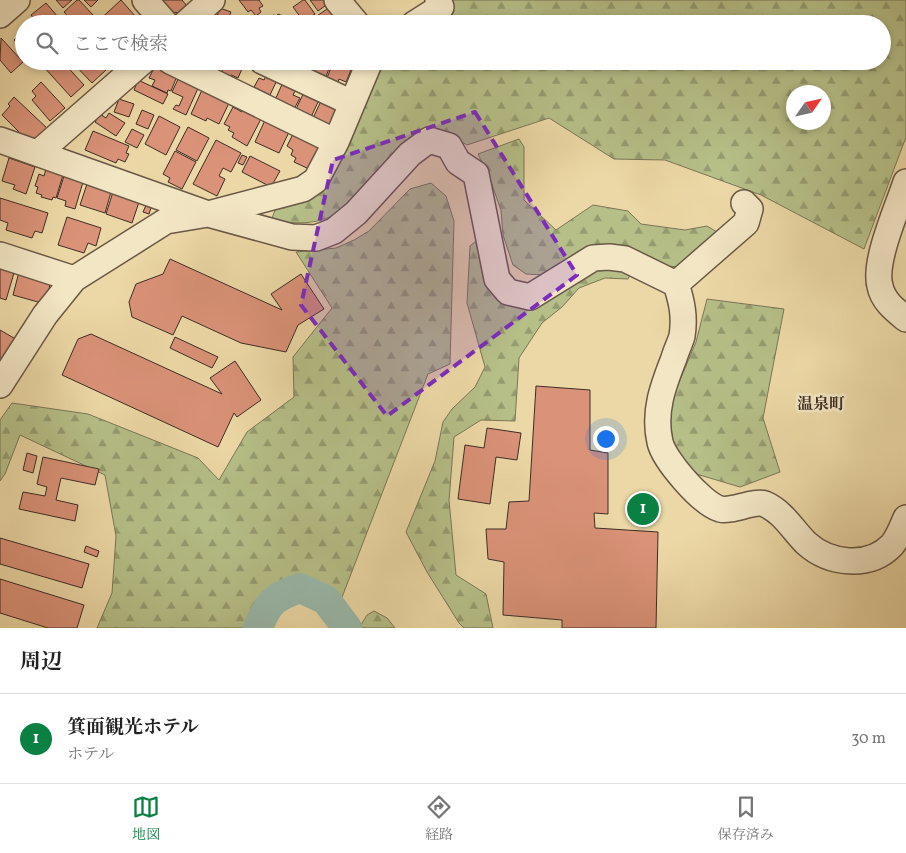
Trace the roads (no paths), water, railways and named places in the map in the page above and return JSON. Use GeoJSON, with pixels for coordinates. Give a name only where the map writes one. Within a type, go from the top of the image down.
{"type":"FeatureCollection","features":[{"type":"Feature","properties":{"kind":"street"},"geometry":{"type":"LineString","coordinates":[[0,15],[16,0]]}},
{"type":"Feature","properties":{"kind":"street"},"geometry":{"type":"LineString","coordinates":[[145,0],[158,15]]}},
{"type":"Feature","properties":{"kind":"street"},"geometry":{"type":"LineString","coordinates":[[195,15],[212,0]]}},
{"type":"Feature","properties":{"kind":"street"},"geometry":{"type":"LineString","coordinates":[[337,0],[350,15]]}},
{"type":"Feature","properties":{"kind":"street"},"geometry":{"type":"LineString","coordinates":[[428,15],[441,7],[438,0]]}},
{"type":"Feature","properties":{"kind":"street"},"geometry":{"type":"LineString","coordinates":[[38,153],[133,70]]}},
{"type":"Feature","properties":{"kind":"street"},"geometry":{"type":"LineString","coordinates":[[188,70],[336,142]]}},
{"type":"Feature","properties":{"kind":"street"},"geometry":{"type":"LineString","coordinates":[[282,70],[352,102]]}},
{"type":"Feature","properties":{"kind":"street"},"geometry":{"type":"LineString","coordinates":[[0,385],[45,315],[74,279],[166,221],[208,214],[303,189],[316,180],[336,142],[366,70]]}},
{"type":"Feature","properties":{"kind":"street"},"geometry":{"type":"LineString","coordinates":[[0,140],[208,214],[292,237],[316,238],[334,231],[356,213],[410,154],[429,140],[449,146],[458,162],[476,174],[497,279],[508,292],[530,298],[593,258],[609,257],[625,259],[676,284],[683,307],[682,337],[660,394],[657,418],[660,444],[677,471],[697,494],[720,509],[762,503],[778,511],[807,544],[832,558],[856,561],[878,556],[893,544],[906,518]]}},
{"type":"Feature","properties":{"kind":"street"},"geometry":{"type":"LineString","coordinates":[[906,182],[879,263],[880,286],[890,306],[906,319]]}},
{"type":"Feature","properties":{"kind":"street"},"geometry":{"type":"LineString","coordinates":[[676,284],[746,223],[750,209],[744,203]]}},
{"type":"Feature","properties":{"kind":"street"},"geometry":{"type":"LineString","coordinates":[[0,254],[74,279]]}},
{"type":"Feature","properties":{"kind":"waterway"},"geometry":{"type":"LineString","coordinates":[[258,628],[265,612],[273,602],[284,594],[300,588],[326,600],[347,628]]}},
{"type":"Feature","properties":{"kind":"place","name":"箕面観光ホテル"},"geometry":{"type":"Point","coordinates":[643,509]}},
{"type":"Feature","properties":{"kind":"district","name":"温泉町"},"geometry":{"type":"Point","coordinates":[821,403]}}]}
